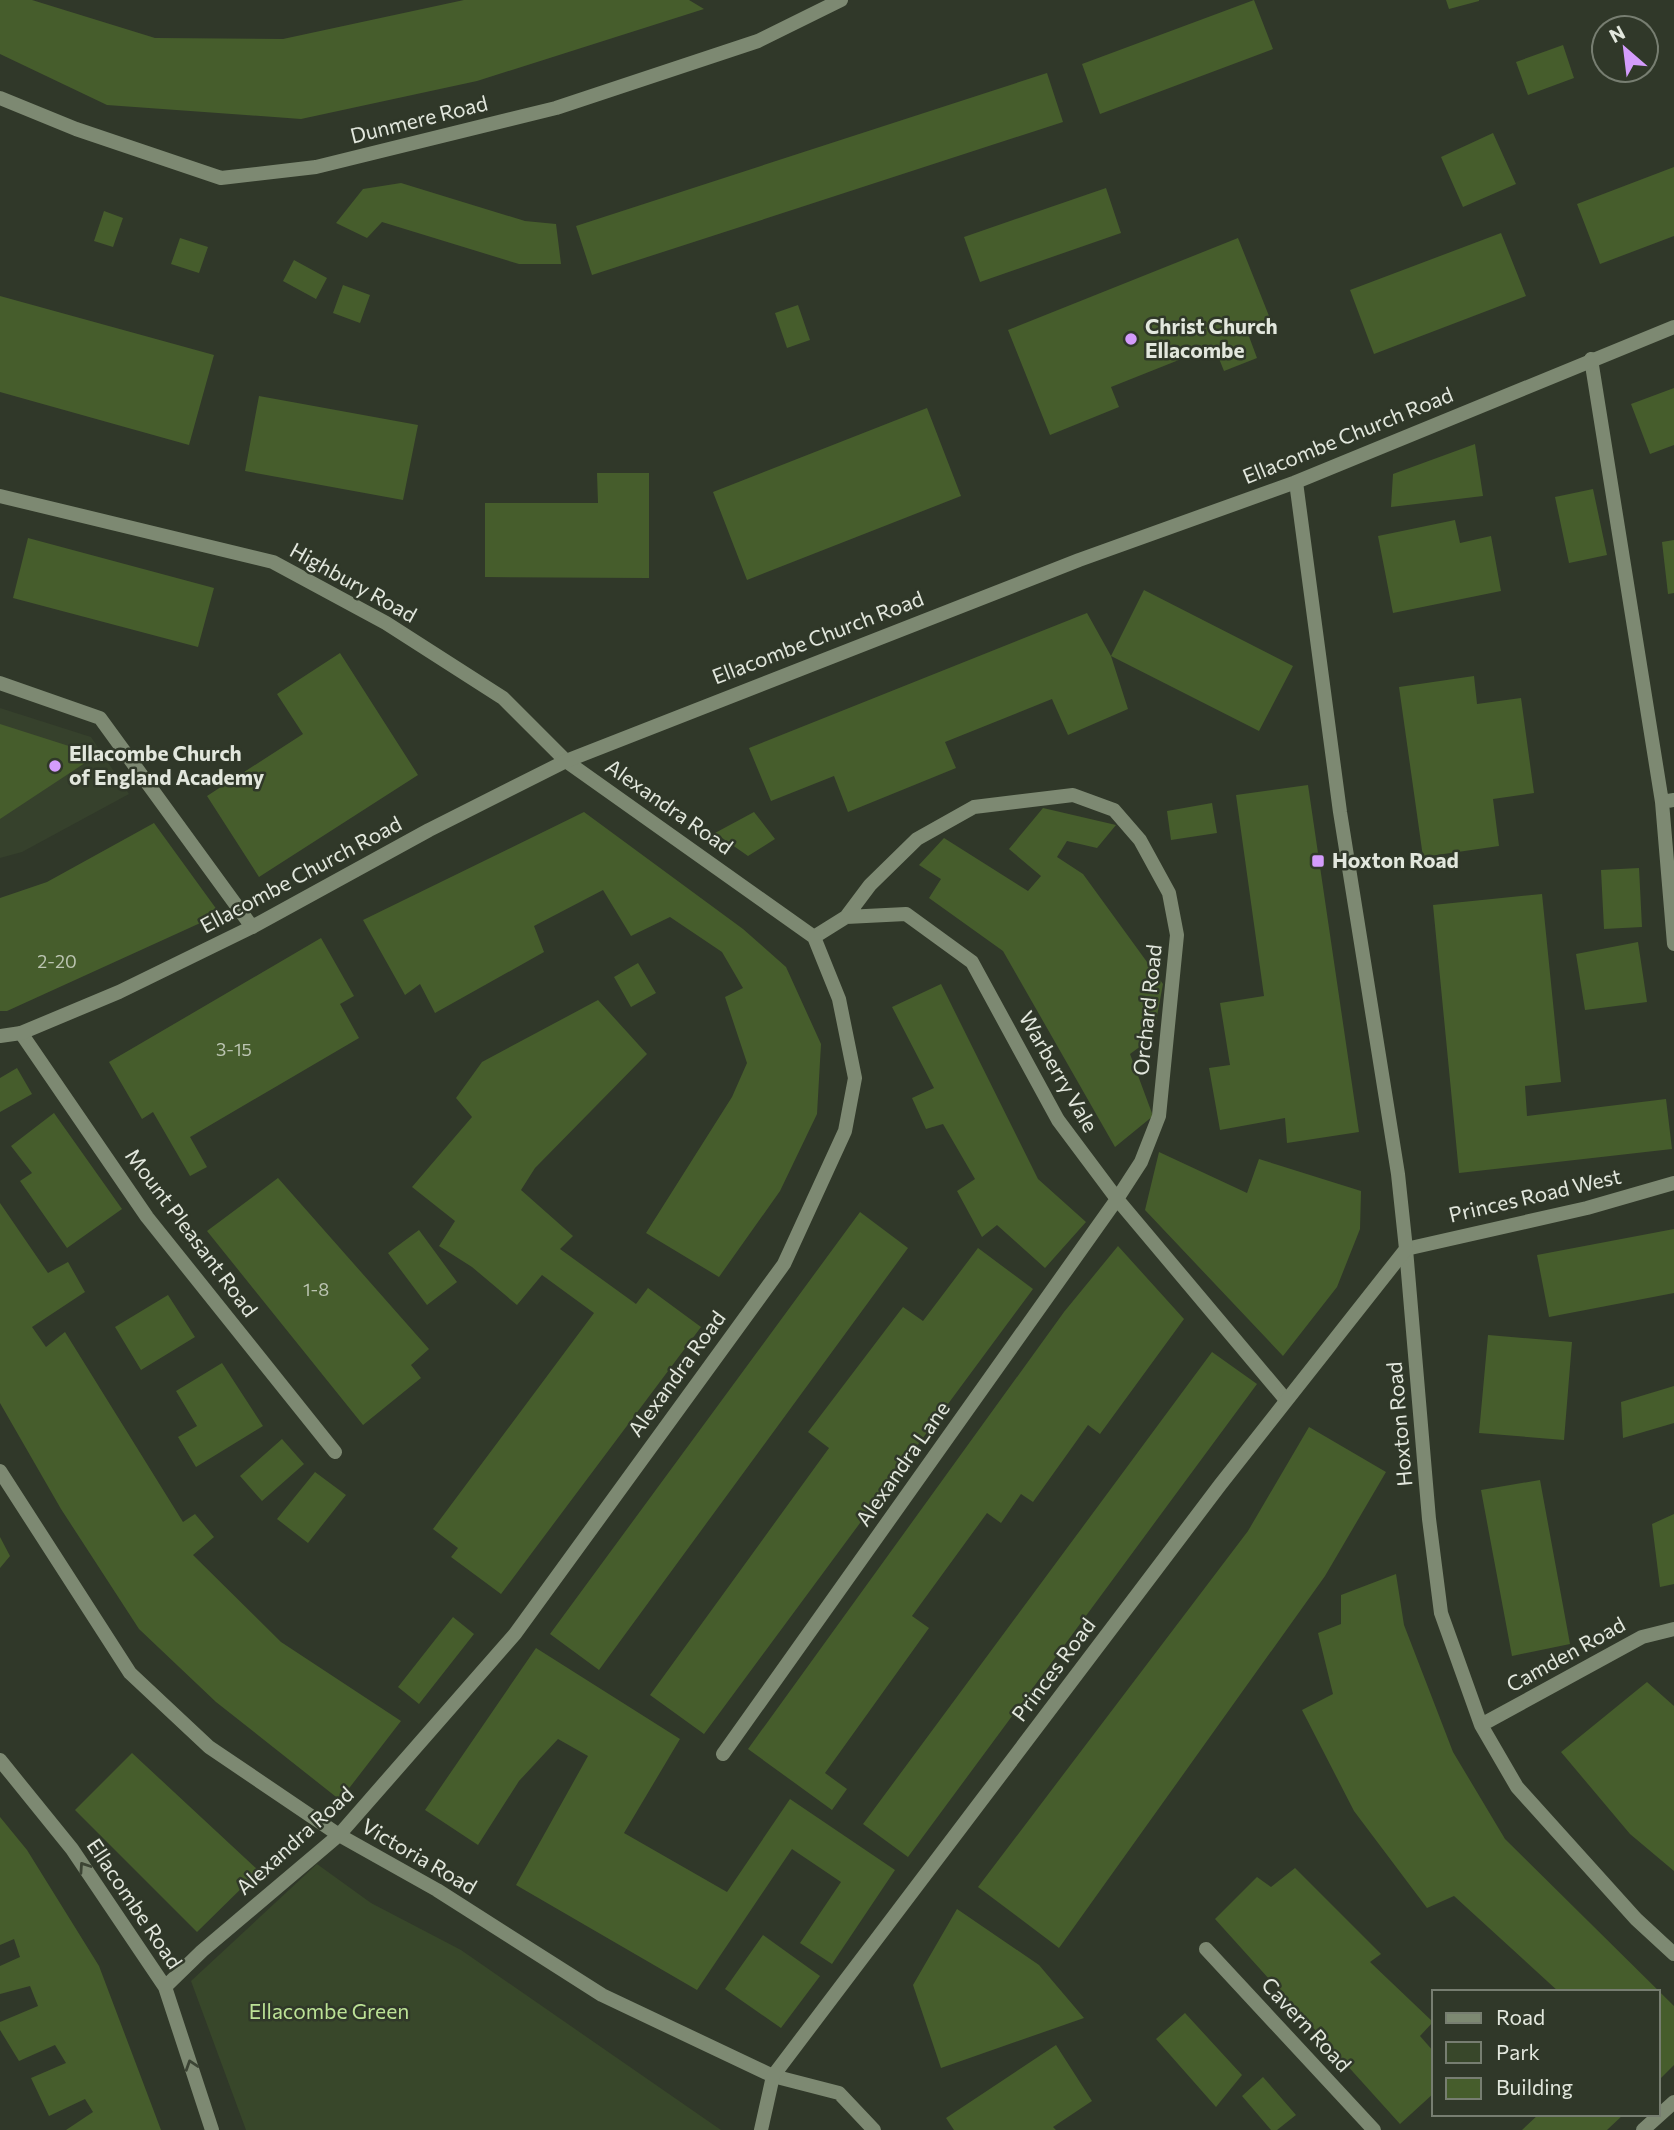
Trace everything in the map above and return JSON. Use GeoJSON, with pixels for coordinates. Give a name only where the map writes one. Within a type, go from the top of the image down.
{"type":"FeatureCollection","features":[{"type":"Feature","properties":{"kind":"street","name":"Dunmere Road"},"geometry":{"type":"LineString","coordinates":[[0,98],[76,129],[221,178],[302,169],[556,108],[758,41],[841,0]]}},
{"type":"Feature","properties":{"kind":"street","name":"Ellacombe Church Road"},"geometry":{"type":"LineString","coordinates":[[0,1036],[21,1033],[119,992],[252,927],[429,830],[566,761],[1041,574],[1296,482],[1674,327]]}},
{"type":"Feature","properties":{"kind":"street"},"geometry":{"type":"LineString","coordinates":[[1591,359],[1668,801],[1674,944]]}},
{"type":"Feature","properties":{"kind":"street","name":"Hoxton Road"},"geometry":{"type":"LineString","coordinates":[[1296,482],[1340,811],[1398,1174],[1429,1519],[1441,1613],[1481,1725],[1517,1787],[1636,1919],[1674,1954]]}},
{"type":"Feature","properties":{"kind":"street","name":"Highbury Road"},"geometry":{"type":"LineString","coordinates":[[0,496],[273,562],[386,623],[503,698],[566,761]]}},
{"type":"Feature","properties":{"kind":"street"},"geometry":{"type":"LineString","coordinates":[[0,683],[100,718],[252,927]]}},
{"type":"Feature","properties":{"kind":"street","name":"Alexandra Road"},"geometry":{"type":"LineString","coordinates":[[164,1987],[202,1951],[339,1835],[515,1634],[784,1264],[845,1131],[855,1078],[839,999],[814,937],[566,761]]}},
{"type":"Feature","properties":{"kind":"street","name":"Orchard Road"},"geometry":{"type":"LineString","coordinates":[[846,917],[870,885],[917,839],[974,807],[1073,795],[1114,810],[1140,840],[1168,892],[1177,935],[1159,1116],[1141,1162],[1117,1199]]}},
{"type":"Feature","properties":{"kind":"street","name":"Warberry Vale"},"geometry":{"type":"LineString","coordinates":[[814,937],[846,917],[906,914],[972,962],[1058,1120],[1117,1199],[1286,1400]]}},
{"type":"Feature","properties":{"kind":"street","name":"Mount Pleasant Road"},"geometry":{"type":"LineString","coordinates":[[21,1033],[147,1217],[335,1452]]}},
{"type":"Feature","properties":{"kind":"street","name":"Princes Road West"},"geometry":{"type":"LineString","coordinates":[[1406,1249],[1587,1208],[1674,1183]]}},
{"type":"Feature","properties":{"kind":"street","name":"Alexandra Lane"},"geometry":{"type":"LineString","coordinates":[[723,1754],[1117,1199]]}},
{"type":"Feature","properties":{"kind":"street","name":"Princes Road"},"geometry":{"type":"LineString","coordinates":[[761,2130],[774,2076],[1286,1400],[1406,1249]]}},
{"type":"Feature","properties":{"kind":"street","name":"Victoria Road"},"geometry":{"type":"LineString","coordinates":[[0,1471],[130,1673],[209,1746],[339,1835],[437,1890],[602,1996],[774,2076],[839,2093],[874,2130]]}},
{"type":"Feature","properties":{"kind":"street","name":"Camden Road"},"geometry":{"type":"LineString","coordinates":[[1481,1725],[1642,1637],[1674,1629]]}},
{"type":"Feature","properties":{"kind":"street","name":"Ellacombe Road"},"geometry":{"type":"LineString","coordinates":[[0,1760],[72,1849],[164,1987],[212,2130]]}},
{"type":"Feature","properties":{"kind":"street","name":"Cavern Road"},"geometry":{"type":"LineString","coordinates":[[1206,1949],[1374,2130]]}},
{"type":"Feature","properties":{"kind":"street"},"geometry":{"type":"LineString","coordinates":[[1660,2115],[1674,2102]]}},
{"type":"Feature","properties":{"kind":"street"},"geometry":{"type":"LineString","coordinates":[[1643,2130],[1658,2116]]}},
{"type":"Feature","properties":{"kind":"shaded area","name":"Ellacombe Church of England Academy"},"geometry":{"type":"Polygon","coordinates":[[[0,708],[91,737],[129,794],[22,852],[0,858],[0,708]]]}},
{"type":"Feature","properties":{"kind":"green space","name":"Ellacombe Green"},"geometry":{"type":"Polygon","coordinates":[[[317,1864],[371,1903],[461,1950],[721,2130],[246,2130],[191,1981],[317,1864]]]}},
{"type":"Feature","properties":{"kind":"building"},"geometry":{"type":"Polygon","coordinates":[[[0,0],[32,0],[155,38],[283,39],[464,0],[689,0],[704,9],[477,81],[301,119],[107,105],[0,54],[0,0]]]}},
{"type":"Feature","properties":{"kind":"building"},"geometry":{"type":"Polygon","coordinates":[[[1254,0],[1273,49],[1100,114],[1082,64],[1254,0]]]}},
{"type":"Feature","properties":{"kind":"building"},"geometry":{"type":"Polygon","coordinates":[[[1446,0],[1479,0],[1479,1],[1449,9],[1446,0]]]}},
{"type":"Feature","properties":{"kind":"building"},"geometry":{"type":"Polygon","coordinates":[[[1563,45],[1574,78],[1528,95],[1516,62],[1563,45]]]}},
{"type":"Feature","properties":{"kind":"building"},"geometry":{"type":"Polygon","coordinates":[[[1047,73],[1063,122],[592,275],[576,226],[1047,73]]]}},
{"type":"Feature","properties":{"kind":"building"},"geometry":{"type":"Polygon","coordinates":[[[1493,133],[1516,184],[1463,207],[1441,157],[1493,133]]]}},
{"type":"Feature","properties":{"kind":"building"},"geometry":{"type":"Polygon","coordinates":[[[1674,167],[1674,236],[1600,264],[1577,204],[1674,167]]]}},
{"type":"Feature","properties":{"kind":"building"},"geometry":{"type":"Polygon","coordinates":[[[401,183],[525,221],[556,224],[561,264],[519,264],[382,222],[367,238],[336,223],[363,189],[401,183]]]}},
{"type":"Feature","properties":{"kind":"building"},"geometry":{"type":"Polygon","coordinates":[[[1106,188],[1121,233],[980,282],[964,237],[1106,188]]]}},
{"type":"Feature","properties":{"kind":"building"},"geometry":{"type":"Polygon","coordinates":[[[104,211],[123,218],[113,247],[94,241],[104,211]]]}},
{"type":"Feature","properties":{"kind":"building"},"geometry":{"type":"Polygon","coordinates":[[[1501,233],[1526,296],[1374,354],[1350,290],[1501,233]]]}},
{"type":"Feature","properties":{"kind":"building"},"geometry":{"type":"Polygon","coordinates":[[[180,238],[208,247],[199,273],[171,264],[180,238]]]}},
{"type":"Feature","properties":{"kind":"building","name":"Christ Church Ellacombe"},"geometry":{"type":"Polygon","coordinates":[[[1238,238],[1271,321],[1247,331],[1257,358],[1224,371],[1214,346],[1111,387],[1119,407],[1050,435],[1008,330],[1238,238]]]}},
{"type":"Feature","properties":{"kind":"building"},"geometry":{"type":"Polygon","coordinates":[[[294,260],[327,278],[316,299],[283,281],[294,260]]]}},
{"type":"Feature","properties":{"kind":"building"},"geometry":{"type":"Polygon","coordinates":[[[343,285],[370,295],[360,323],[333,313],[343,285]]]}},
{"type":"Feature","properties":{"kind":"building"},"geometry":{"type":"Polygon","coordinates":[[[0,296],[214,355],[189,445],[0,392],[0,296]]]}},
{"type":"Feature","properties":{"kind":"building"},"geometry":{"type":"Polygon","coordinates":[[[798,305],[810,340],[787,348],[775,313],[798,305]]]}},
{"type":"Feature","properties":{"kind":"building"},"geometry":{"type":"Polygon","coordinates":[[[1674,388],[1674,445],[1650,454],[1631,404],[1674,388]]]}},
{"type":"Feature","properties":{"kind":"building"},"geometry":{"type":"Polygon","coordinates":[[[259,396],[418,425],[403,500],[245,471],[259,396]]]}},
{"type":"Feature","properties":{"kind":"building"},"geometry":{"type":"Polygon","coordinates":[[[927,408],[961,496],[747,580],[713,492],[927,408]]]}},
{"type":"Feature","properties":{"kind":"building"},"geometry":{"type":"Polygon","coordinates":[[[1475,444],[1483,496],[1391,507],[1393,474],[1475,444]]]}},
{"type":"Feature","properties":{"kind":"building"},"geometry":{"type":"Polygon","coordinates":[[[597,473],[649,473],[649,578],[485,577],[485,503],[598,503],[597,473]]]}},
{"type":"Feature","properties":{"kind":"building"},"geometry":{"type":"Polygon","coordinates":[[[1593,489],[1607,555],[1569,563],[1555,497],[1593,489]]]}},
{"type":"Feature","properties":{"kind":"building"},"geometry":{"type":"Polygon","coordinates":[[[1455,520],[1460,543],[1491,536],[1501,591],[1393,613],[1378,536],[1455,520]]]}},
{"type":"Feature","properties":{"kind":"building"},"geometry":{"type":"Polygon","coordinates":[[[28,538],[214,588],[198,647],[13,598],[28,538]]]}},
{"type":"Feature","properties":{"kind":"building"},"geometry":{"type":"Polygon","coordinates":[[[1674,540],[1674,593],[1668,594],[1662,542],[1674,540]]]}},
{"type":"Feature","properties":{"kind":"building"},"geometry":{"type":"Polygon","coordinates":[[[1144,590],[1293,666],[1259,731],[1111,656],[1144,590]]]}},
{"type":"Feature","properties":{"kind":"building"},"geometry":{"type":"Polygon","coordinates":[[[1087,613],[1111,656],[1128,709],[1068,735],[1052,699],[945,742],[956,768],[848,812],[834,776],[771,801],[749,748],[1087,613]]]}},
{"type":"Feature","properties":{"kind":"building"},"geometry":{"type":"Polygon","coordinates":[[[340,653],[418,775],[259,877],[207,796],[303,734],[277,694],[340,653]]]}},
{"type":"Feature","properties":{"kind":"building"},"geometry":{"type":"Polygon","coordinates":[[[1474,676],[1477,704],[1521,698],[1534,793],[1493,799],[1499,846],[1423,857],[1399,687],[1474,676]]]}},
{"type":"Feature","properties":{"kind":"building"},"geometry":{"type":"Polygon","coordinates":[[[0,724],[97,755],[0,819],[0,724]]]}},
{"type":"Feature","properties":{"kind":"building"},"geometry":{"type":"Polygon","coordinates":[[[1308,785],[1359,1132],[1287,1143],[1285,1118],[1220,1130],[1209,1068],[1230,1065],[1220,1003],[1264,996],[1236,795],[1308,785]]]}},
{"type":"Feature","properties":{"kind":"building"},"geometry":{"type":"Polygon","coordinates":[[[1212,803],[1217,833],[1171,840],[1167,811],[1212,803]]]}},
{"type":"Feature","properties":{"kind":"building"},"geometry":{"type":"Polygon","coordinates":[[[1043,808],[1116,825],[1097,848],[1067,841],[1057,857],[1083,874],[1163,984],[1153,1037],[1130,1054],[1153,1116],[1115,1147],[1003,951],[929,898],[941,879],[919,865],[944,838],[1028,891],[1041,876],[1009,849],[1043,808]]]}},
{"type":"Feature","properties":{"kind":"building"},"geometry":{"type":"Polygon","coordinates":[[[584,812],[743,929],[786,967],[821,1044],[817,1114],[780,1191],[719,1277],[646,1233],[732,1097],[747,1063],[725,997],[743,988],[722,952],[670,917],[631,936],[603,890],[534,926],[544,952],[435,1013],[420,984],[405,995],[363,920],[584,812]]]}},
{"type":"Feature","properties":{"kind":"building"},"geometry":{"type":"Polygon","coordinates":[[[754,812],[775,839],[748,856],[715,833],[754,812]]]}},
{"type":"Feature","properties":{"kind":"building"},"geometry":{"type":"Polygon","coordinates":[[[154,823],[220,914],[7,1011],[0,1011],[0,898],[47,882],[154,823]]]}},
{"type":"Feature","properties":{"kind":"building"},"geometry":{"type":"Polygon","coordinates":[[[1639,868],[1642,927],[1604,929],[1601,870],[1639,868]]]}},
{"type":"Feature","properties":{"kind":"building"},"geometry":{"type":"Polygon","coordinates":[[[1542,894],[1561,1082],[1525,1086],[1527,1116],[1666,1099],[1672,1149],[1459,1173],[1433,905],[1542,894]]]}},
{"type":"Feature","properties":{"kind":"building"},"geometry":{"type":"Polygon","coordinates":[[[321,938],[354,996],[340,1004],[359,1038],[190,1137],[207,1167],[190,1176],[153,1112],[142,1119],[109,1062],[321,938]]]}},
{"type":"Feature","properties":{"kind":"building"},"geometry":{"type":"Polygon","coordinates":[[[1638,942],[1647,1002],[1585,1010],[1576,954],[1638,942]]]}},
{"type":"Feature","properties":{"kind":"building"},"geometry":{"type":"Polygon","coordinates":[[[638,963],[656,993],[631,1007],[614,977],[638,963]]]}},
{"type":"Feature","properties":{"kind":"building"},"geometry":{"type":"Polygon","coordinates":[[[941,984],[1038,1179],[1086,1222],[1045,1268],[997,1225],[982,1237],[957,1191],[975,1179],[943,1124],[926,1129],[912,1098],[934,1088],[892,1007],[941,984]]]}},
{"type":"Feature","properties":{"kind":"building"},"geometry":{"type":"Polygon","coordinates":[[[598,1000],[647,1054],[535,1168],[521,1190],[573,1236],[560,1249],[636,1304],[648,1288],[701,1327],[501,1594],[451,1557],[458,1548],[433,1529],[594,1313],[542,1275],[517,1305],[472,1267],[439,1246],[455,1221],[412,1187],[472,1117],[456,1098],[482,1062],[598,1000]]]}},
{"type":"Feature","properties":{"kind":"building"},"geometry":{"type":"Polygon","coordinates":[[[17,1068],[32,1094],[0,1112],[0,1078],[17,1068]]]}},
{"type":"Feature","properties":{"kind":"building"},"geometry":{"type":"Polygon","coordinates":[[[54,1113],[122,1209],[67,1248],[20,1181],[32,1173],[11,1146],[54,1113]]]}},
{"type":"Feature","properties":{"kind":"building"},"geometry":{"type":"Polygon","coordinates":[[[1159,1152],[1247,1193],[1259,1159],[1361,1191],[1360,1229],[1337,1287],[1283,1356],[1145,1210],[1159,1152]]]}},
{"type":"Feature","properties":{"kind":"building"},"geometry":{"type":"Polygon","coordinates":[[[278,1178],[429,1349],[411,1365],[421,1378],[363,1425],[207,1231],[278,1178]]]}},
{"type":"Feature","properties":{"kind":"building"},"geometry":{"type":"Polygon","coordinates":[[[0,1203],[48,1273],[68,1262],[85,1292],[32,1327],[46,1347],[65,1332],[183,1522],[195,1514],[214,1537],[193,1555],[281,1642],[401,1721],[340,1800],[216,1702],[139,1629],[61,1509],[0,1403],[0,1203]]]}},
{"type":"Feature","properties":{"kind":"building"},"geometry":{"type":"Polygon","coordinates":[[[860,1212],[908,1248],[599,1670],[550,1634],[860,1212]]]}},
{"type":"Feature","properties":{"kind":"building"},"geometry":{"type":"Polygon","coordinates":[[[1674,1229],[1674,1293],[1549,1317],[1537,1255],[1674,1229]]]}},
{"type":"Feature","properties":{"kind":"building"},"geometry":{"type":"Polygon","coordinates":[[[419,1230],[457,1282],[427,1305],[388,1253],[419,1230]]]}},
{"type":"Feature","properties":{"kind":"building"},"geometry":{"type":"Polygon","coordinates":[[[1118,1246],[1184,1319],[1100,1434],[1088,1425],[1033,1502],[1021,1494],[1001,1523],[987,1513],[912,1616],[929,1628],[825,1773],[847,1789],[832,1810],[748,1749],[1064,1312],[1118,1246]]]}},
{"type":"Feature","properties":{"kind":"building"},"geometry":{"type":"Polygon","coordinates":[[[978,1248],[1033,1289],[704,1734],[650,1695],[829,1448],[808,1432],[903,1307],[923,1321],[978,1248]]]}},
{"type":"Feature","properties":{"kind":"building"},"geometry":{"type":"Polygon","coordinates":[[[168,1295],[195,1337],[141,1370],[115,1327],[168,1295]]]}},
{"type":"Feature","properties":{"kind":"building"},"geometry":{"type":"Polygon","coordinates":[[[1488,1335],[1572,1342],[1564,1440],[1479,1433],[1488,1335]]]}},
{"type":"Feature","properties":{"kind":"building"},"geometry":{"type":"Polygon","coordinates":[[[1212,1352],[1257,1384],[908,1857],[863,1824],[1212,1352]]]}},
{"type":"Feature","properties":{"kind":"building"},"geometry":{"type":"Polygon","coordinates":[[[222,1363],[263,1426],[196,1467],[178,1437],[197,1426],[176,1391],[222,1363]]]}},
{"type":"Feature","properties":{"kind":"building"},"geometry":{"type":"Polygon","coordinates":[[[1674,1386],[1674,1423],[1623,1438],[1621,1402],[1674,1386]]]}},
{"type":"Feature","properties":{"kind":"building"},"geometry":{"type":"Polygon","coordinates":[[[1309,1427],[1386,1472],[1325,1576],[1059,1948],[978,1887],[1248,1531],[1309,1427]]]}},
{"type":"Feature","properties":{"kind":"building"},"geometry":{"type":"Polygon","coordinates":[[[282,1439],[304,1464],[262,1501],[240,1476],[282,1439]]]}},
{"type":"Feature","properties":{"kind":"building"},"geometry":{"type":"Polygon","coordinates":[[[315,1472],[346,1495],[308,1543],[277,1519],[315,1472]]]}},
{"type":"Feature","properties":{"kind":"building"},"geometry":{"type":"Polygon","coordinates":[[[1540,1480],[1570,1644],[1512,1656],[1481,1490],[1540,1480]]]}},
{"type":"Feature","properties":{"kind":"building"},"geometry":{"type":"Polygon","coordinates":[[[1674,1514],[1674,1584],[1660,1587],[1652,1524],[1674,1514]]]}},
{"type":"Feature","properties":{"kind":"building"},"geometry":{"type":"Polygon","coordinates":[[[0,1537],[10,1556],[0,1568],[0,1537]]]}},
{"type":"Feature","properties":{"kind":"building"},"geometry":{"type":"Polygon","coordinates":[[[1396,1574],[1404,1625],[1453,1752],[1505,1839],[1658,1990],[1557,1990],[1454,1896],[1427,1908],[1354,1811],[1302,1710],[1333,1694],[1318,1633],[1341,1624],[1341,1595],[1396,1574]]]}},
{"type":"Feature","properties":{"kind":"building"},"geometry":{"type":"Polygon","coordinates":[[[453,1617],[474,1634],[419,1704],[398,1687],[453,1617]]]}},
{"type":"Feature","properties":{"kind":"building"},"geometry":{"type":"Polygon","coordinates":[[[536,1648],[680,1739],[624,1833],[727,1892],[790,1799],[895,1870],[832,1964],[800,1943],[841,1882],[792,1849],[697,1990],[516,1885],[588,1756],[558,1739],[519,1781],[478,1845],[425,1810],[536,1648]]]}},
{"type":"Feature","properties":{"kind":"building"},"geometry":{"type":"Polygon","coordinates":[[[1647,1682],[1674,1706],[1674,1871],[1630,1834],[1561,1752],[1647,1682]]]}},
{"type":"Feature","properties":{"kind":"building"},"geometry":{"type":"Polygon","coordinates":[[[132,1753],[259,1871],[197,1932],[75,1810],[132,1753]]]}},
{"type":"Feature","properties":{"kind":"building"},"geometry":{"type":"Polygon","coordinates":[[[0,1817],[27,1850],[99,1966],[161,2130],[66,2130],[93,2112],[85,2099],[49,2116],[31,2078],[66,2063],[55,2045],[19,2061],[0,2030],[0,2022],[38,2006],[30,1986],[0,1994],[0,1966],[20,1957],[14,1939],[0,1945],[0,1817]]]}},
{"type":"Feature","properties":{"kind":"building"},"geometry":{"type":"Polygon","coordinates":[[[1295,1868],[1381,1954],[1370,1962],[1432,2021],[1420,2036],[1432,2050],[1432,2095],[1400,2124],[1215,1919],[1257,1877],[1271,1887],[1295,1868]]]}},
{"type":"Feature","properties":{"kind":"building"},"geometry":{"type":"Polygon","coordinates":[[[957,1909],[1039,1965],[1084,2018],[941,2068],[913,1985],[957,1909]]]}},
{"type":"Feature","properties":{"kind":"building"},"geometry":{"type":"Polygon","coordinates":[[[763,1935],[820,1976],[781,2028],[725,1989],[763,1935]]]}},
{"type":"Feature","properties":{"kind":"building"},"geometry":{"type":"Polygon","coordinates":[[[1660,1992],[1674,2006],[1674,2065],[1660,2079],[1660,1992]]]}},
{"type":"Feature","properties":{"kind":"building"},"geometry":{"type":"Polygon","coordinates":[[[1185,2013],[1242,2075],[1216,2107],[1156,2039],[1185,2013]]]}},
{"type":"Feature","properties":{"kind":"building"},"geometry":{"type":"Polygon","coordinates":[[[1056,2045],[1092,2101],[1053,2127],[1056,2130],[954,2130],[946,2118],[1056,2045]]]}},
{"type":"Feature","properties":{"kind":"building"},"geometry":{"type":"Polygon","coordinates":[[[1263,2077],[1296,2115],[1277,2130],[1271,2130],[1242,2096],[1263,2077]]]}},
{"type":"Feature","properties":{"kind":"building"},"geometry":{"type":"Polygon","coordinates":[[[1537,2116],[1622,2116],[1607,2130],[1522,2130],[1537,2116]]]}},
{"type":"Feature","properties":{"kind":"place","name":"Christ Church Ellacombe"},"geometry":{"type":"Point","coordinates":[1131,339]}},
{"type":"Feature","properties":{"kind":"place","name":"Ellacombe Church of England Academy"},"geometry":{"type":"Point","coordinates":[55,766]}},
{"type":"Feature","properties":{"kind":"place","name":"Hoxton Road"},"geometry":{"type":"Point","coordinates":[1318,861]}}]}
